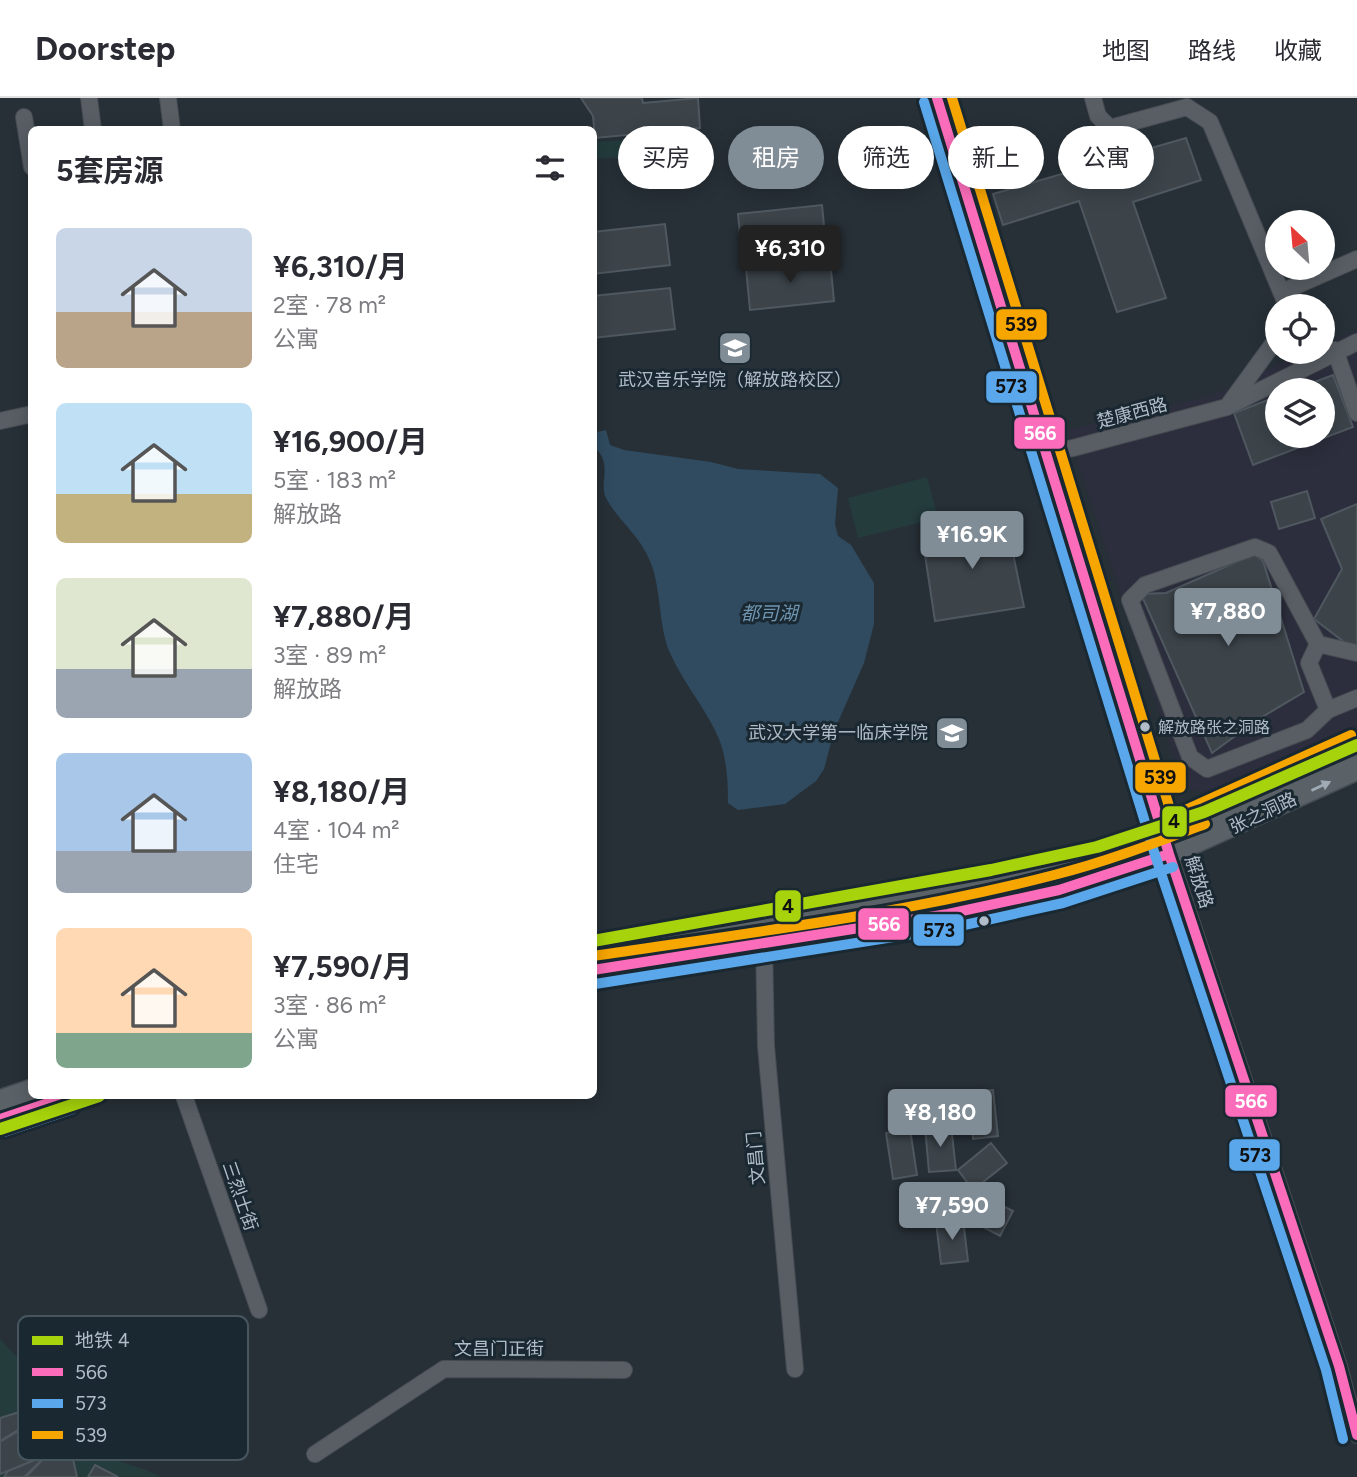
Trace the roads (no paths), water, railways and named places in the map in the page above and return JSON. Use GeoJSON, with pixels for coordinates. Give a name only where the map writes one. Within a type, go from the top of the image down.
{"type":"FeatureCollection","features":[{"type":"Feature","properties":{"kind":"main road","name":"张之洞路"},"geometry":{"type":"LineString","coordinates":[[597,969],[948,914],[1126,871],[1166,845],[1357,748]]}},
{"type":"Feature","properties":{"kind":"main road","name":"张之洞路"},"geometry":{"type":"LineString","coordinates":[[597,952],[1010,882],[1121,852],[1166,845],[1357,769]]}},
{"type":"Feature","properties":{"kind":"main road"},"geometry":{"type":"LineString","coordinates":[[0,1101],[28,1091]]}},
{"type":"Feature","properties":{"kind":"main road"},"geometry":{"type":"LineString","coordinates":[[0,1119],[60,1099]]}},
{"type":"Feature","properties":{"kind":"street"},"geometry":{"type":"LineString","coordinates":[[89,98],[92,126]]}},
{"type":"Feature","properties":{"kind":"street"},"geometry":{"type":"LineString","coordinates":[[168,98],[172,126]]}},
{"type":"Feature","properties":{"kind":"street","name":"解放路"},"geometry":{"type":"LineString","coordinates":[[937,98],[1166,845],[1339,1366],[1357,1435]]}},
{"type":"Feature","properties":{"kind":"street"},"geometry":{"type":"LineString","coordinates":[[1093,98],[1098,116],[1110,128],[1187,107],[1210,122],[1283,294]]}},
{"type":"Feature","properties":{"kind":"street"},"geometry":{"type":"LineString","coordinates":[[24,117],[28,142]]}},
{"type":"Feature","properties":{"kind":"street"},"geometry":{"type":"LineString","coordinates":[[1294,294],[1357,259]]}},
{"type":"Feature","properties":{"kind":"street","name":"楚康西路"},"geometry":{"type":"LineString","coordinates":[[1335,350],[1357,342]]}},
{"type":"Feature","properties":{"kind":"street"},"geometry":{"type":"LineString","coordinates":[[1335,350],[1357,413]]}},
{"type":"Feature","properties":{"kind":"street"},"geometry":{"type":"LineString","coordinates":[[1227,407],[1265,355]]}},
{"type":"Feature","properties":{"kind":"street","name":"楚康西路"},"geometry":{"type":"LineString","coordinates":[[1045,453],[1073,449],[1227,407],[1298,364]]}},
{"type":"Feature","properties":{"kind":"street"},"geometry":{"type":"LineString","coordinates":[[0,421],[28,415]]}},
{"type":"Feature","properties":{"kind":"street"},"geometry":{"type":"LineString","coordinates":[[1357,653],[1318,644],[1269,553],[1255,547],[1146,585],[1130,600],[1190,757],[1207,769],[1307,730],[1328,710],[1357,698]]}},
{"type":"Feature","properties":{"kind":"street"},"geometry":{"type":"LineString","coordinates":[[1318,644],[1304,665],[1328,710]]}},
{"type":"Feature","properties":{"kind":"street","name":"文昌门"},"geometry":{"type":"LineString","coordinates":[[764,943],[766,1046],[795,1369]]}},
{"type":"Feature","properties":{"kind":"street","name":"三烈士街"},"geometry":{"type":"LineString","coordinates":[[185,1099],[259,1310]]}},
{"type":"Feature","properties":{"kind":"street","name":"文昌门正街"},"geometry":{"type":"LineString","coordinates":[[315,1454],[444,1368],[624,1370]]}},
{"type":"Feature","properties":{"kind":"water","name":"都司湖"},"geometry":{"type":"Polygon","coordinates":[[[606,430],[610,445],[624,450],[711,462],[738,469],[820,474],[838,488],[835,524],[838,536],[851,545],[874,583],[874,624],[864,663],[834,731],[824,769],[816,781],[785,804],[738,810],[728,803],[722,747],[667,645],[657,584],[650,561],[641,544],[604,494],[604,467],[597,450],[597,432],[606,430]]]}},
{"type":"Feature","properties":{"kind":"metro line","name":"4"},"geometry":{"type":"LineString","coordinates":[[597,940],[991,870],[1097,847],[1204,812],[1357,745]]}},
{"type":"Feature","properties":{"kind":"metro line","name":"4"},"geometry":{"type":"LineString","coordinates":[[0,1129],[90,1099]]}},
{"type":"Feature","properties":{"kind":"place","name":"武汉音乐学院（解放路校区）"},"geometry":{"type":"Point","coordinates":[735,348]}},
{"type":"Feature","properties":{"kind":"place","name":"解放路张之洞路"},"geometry":{"type":"Point","coordinates":[1145,727]}},
{"type":"Feature","properties":{"kind":"place","name":"武汉大学第一临床学院"},"geometry":{"type":"Point","coordinates":[952,733]}}]}
